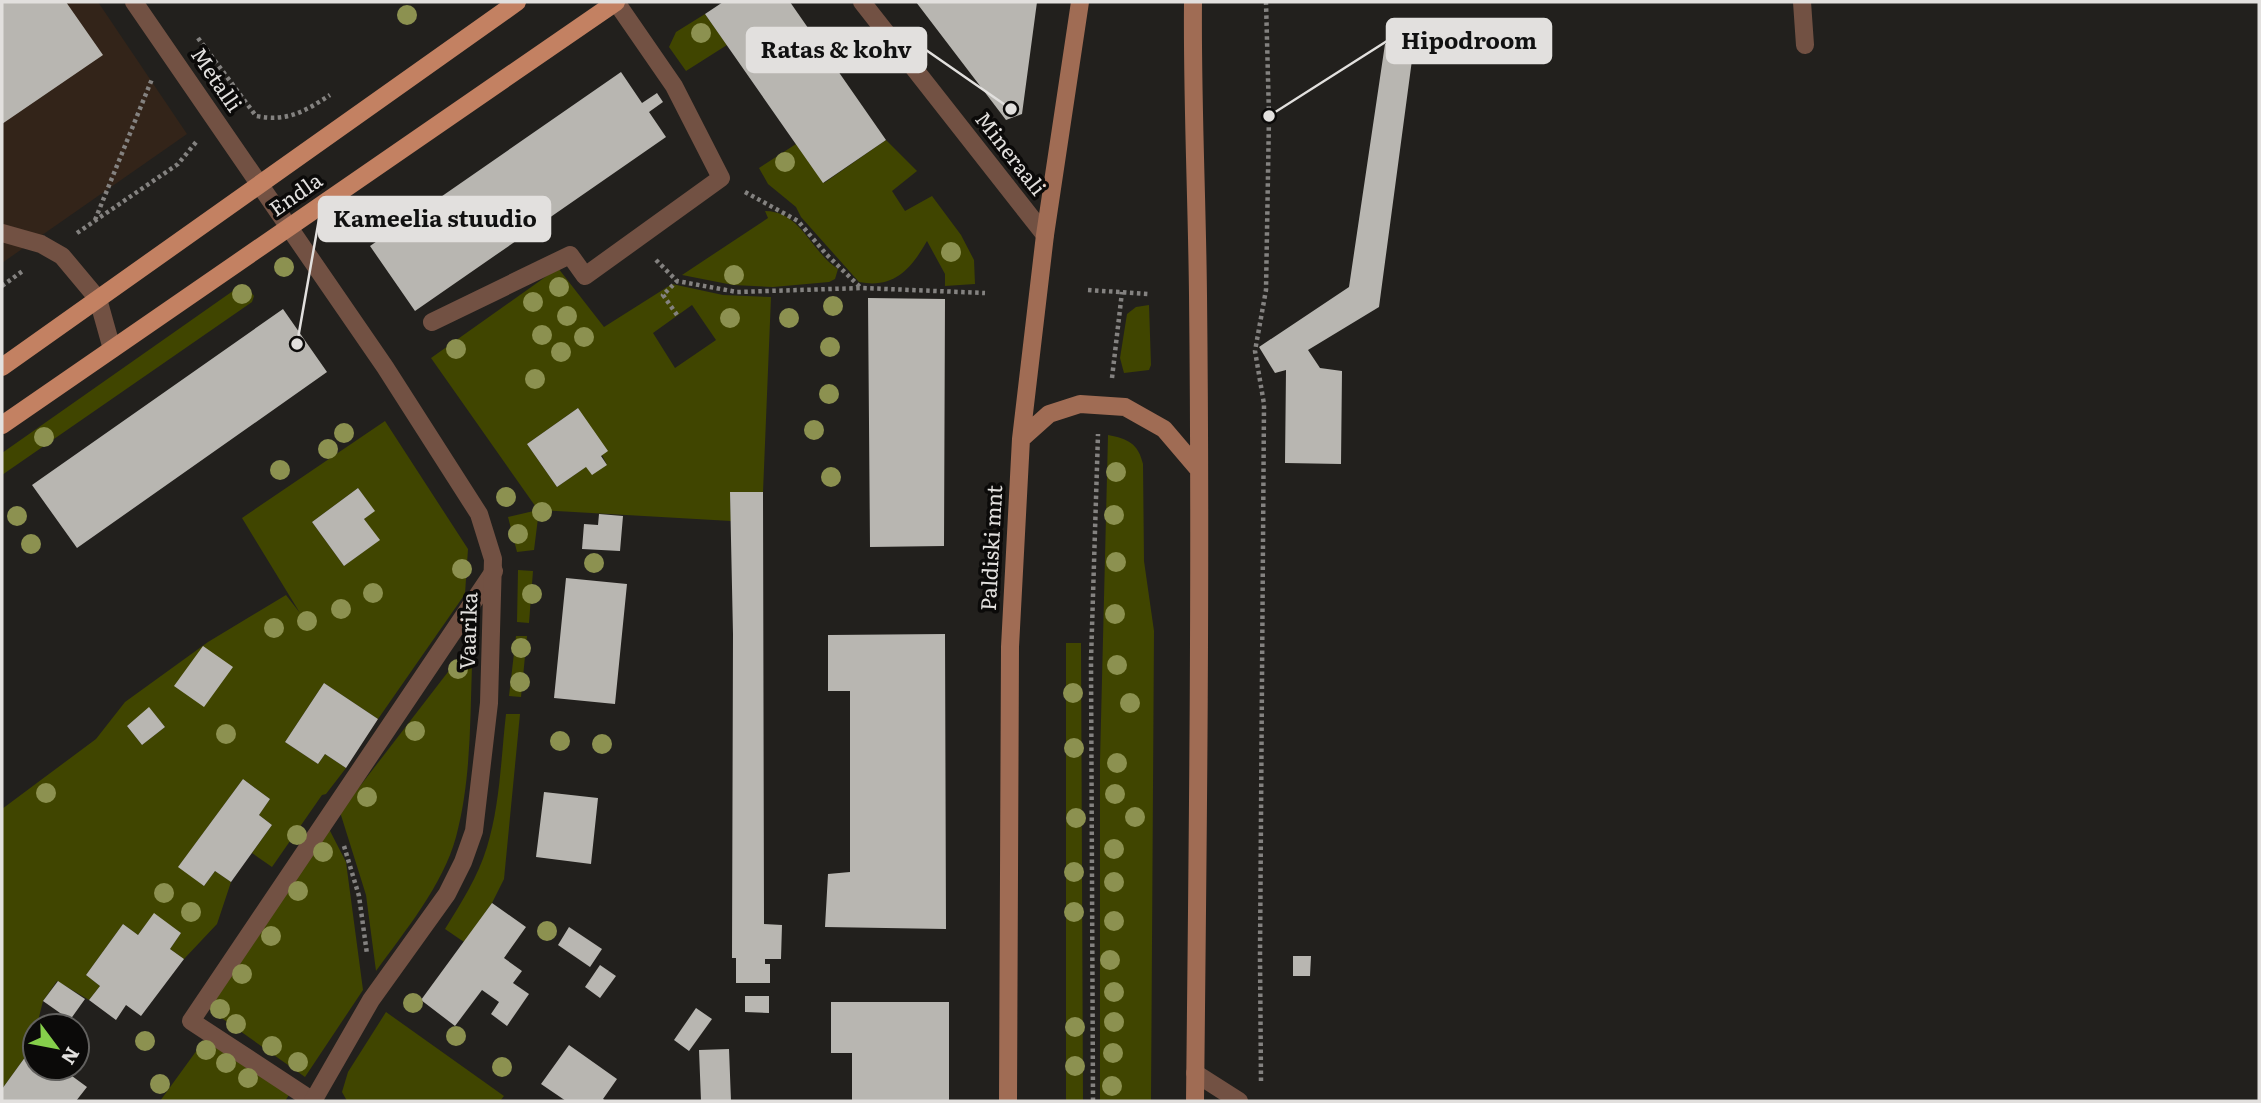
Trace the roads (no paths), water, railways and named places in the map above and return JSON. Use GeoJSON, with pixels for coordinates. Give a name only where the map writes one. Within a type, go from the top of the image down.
{"type":"FeatureCollection","features":[{"type":"Feature","properties":{"kind":"main road","name":"Endla"},"geometry":{"type":"LineString","coordinates":[[2,367],[517,2]]}},
{"type":"Feature","properties":{"kind":"main road","name":"Endla"},"geometry":{"type":"LineString","coordinates":[[2,425],[616,2]]}},
{"type":"Feature","properties":{"kind":"main road","name":"Paldiski mnt"},"geometry":{"type":"LineString","coordinates":[[1009,1101],[1010,647],[1021,439],[1045,235],[1080,2]]}},
{"type":"Feature","properties":{"kind":"main road"},"geometry":{"type":"LineString","coordinates":[[1193,2],[1192,90],[1198,292],[1199,470],[1195,1101]]}},
{"type":"Feature","properties":{"kind":"main road"},"geometry":{"type":"LineString","coordinates":[[1021,439],[1049,414],[1080,404],[1125,407],[1164,429],[1199,470]]}},
{"type":"Feature","properties":{"kind":"street","name":"Metalli"},"geometry":{"type":"LineString","coordinates":[[134,2],[260,185]]}},
{"type":"Feature","properties":{"kind":"street"},"geometry":{"type":"LineString","coordinates":[[432,322],[570,255],[585,276],[721,178],[674,86],[616,2]]}},
{"type":"Feature","properties":{"kind":"street","name":"Mineraali"},"geometry":{"type":"LineString","coordinates":[[862,2],[1045,235]]}},
{"type":"Feature","properties":{"kind":"street"},"geometry":{"type":"LineString","coordinates":[[1802,2],[1805,45]]}},
{"type":"Feature","properties":{"kind":"street","name":"Vaarika"},"geometry":{"type":"LineString","coordinates":[[260,185],[385,367],[479,514],[494,571],[489,703],[474,831],[463,862],[447,894],[371,1000],[313,1101]]}},
{"type":"Feature","properties":{"kind":"street"},"geometry":{"type":"LineString","coordinates":[[2,233],[41,244],[62,256],[99,299],[111,349]]}},
{"type":"Feature","properties":{"kind":"street"},"geometry":{"type":"LineString","coordinates":[[313,1101],[191,1021],[494,571]]}},
{"type":"Feature","properties":{"kind":"street"},"geometry":{"type":"LineString","coordinates":[[1195,1073],[1239,1101]]}},
{"type":"Feature","properties":{"kind":"place","name":"Ratas & kohv"},"geometry":{"type":"Point","coordinates":[1011,109]}},
{"type":"Feature","properties":{"kind":"place","name":"Hipodroom"},"geometry":{"type":"Point","coordinates":[1269,116]}},
{"type":"Feature","properties":{"kind":"place","name":"Kameelia stuudio"},"geometry":{"type":"Point","coordinates":[297,344]}}]}
